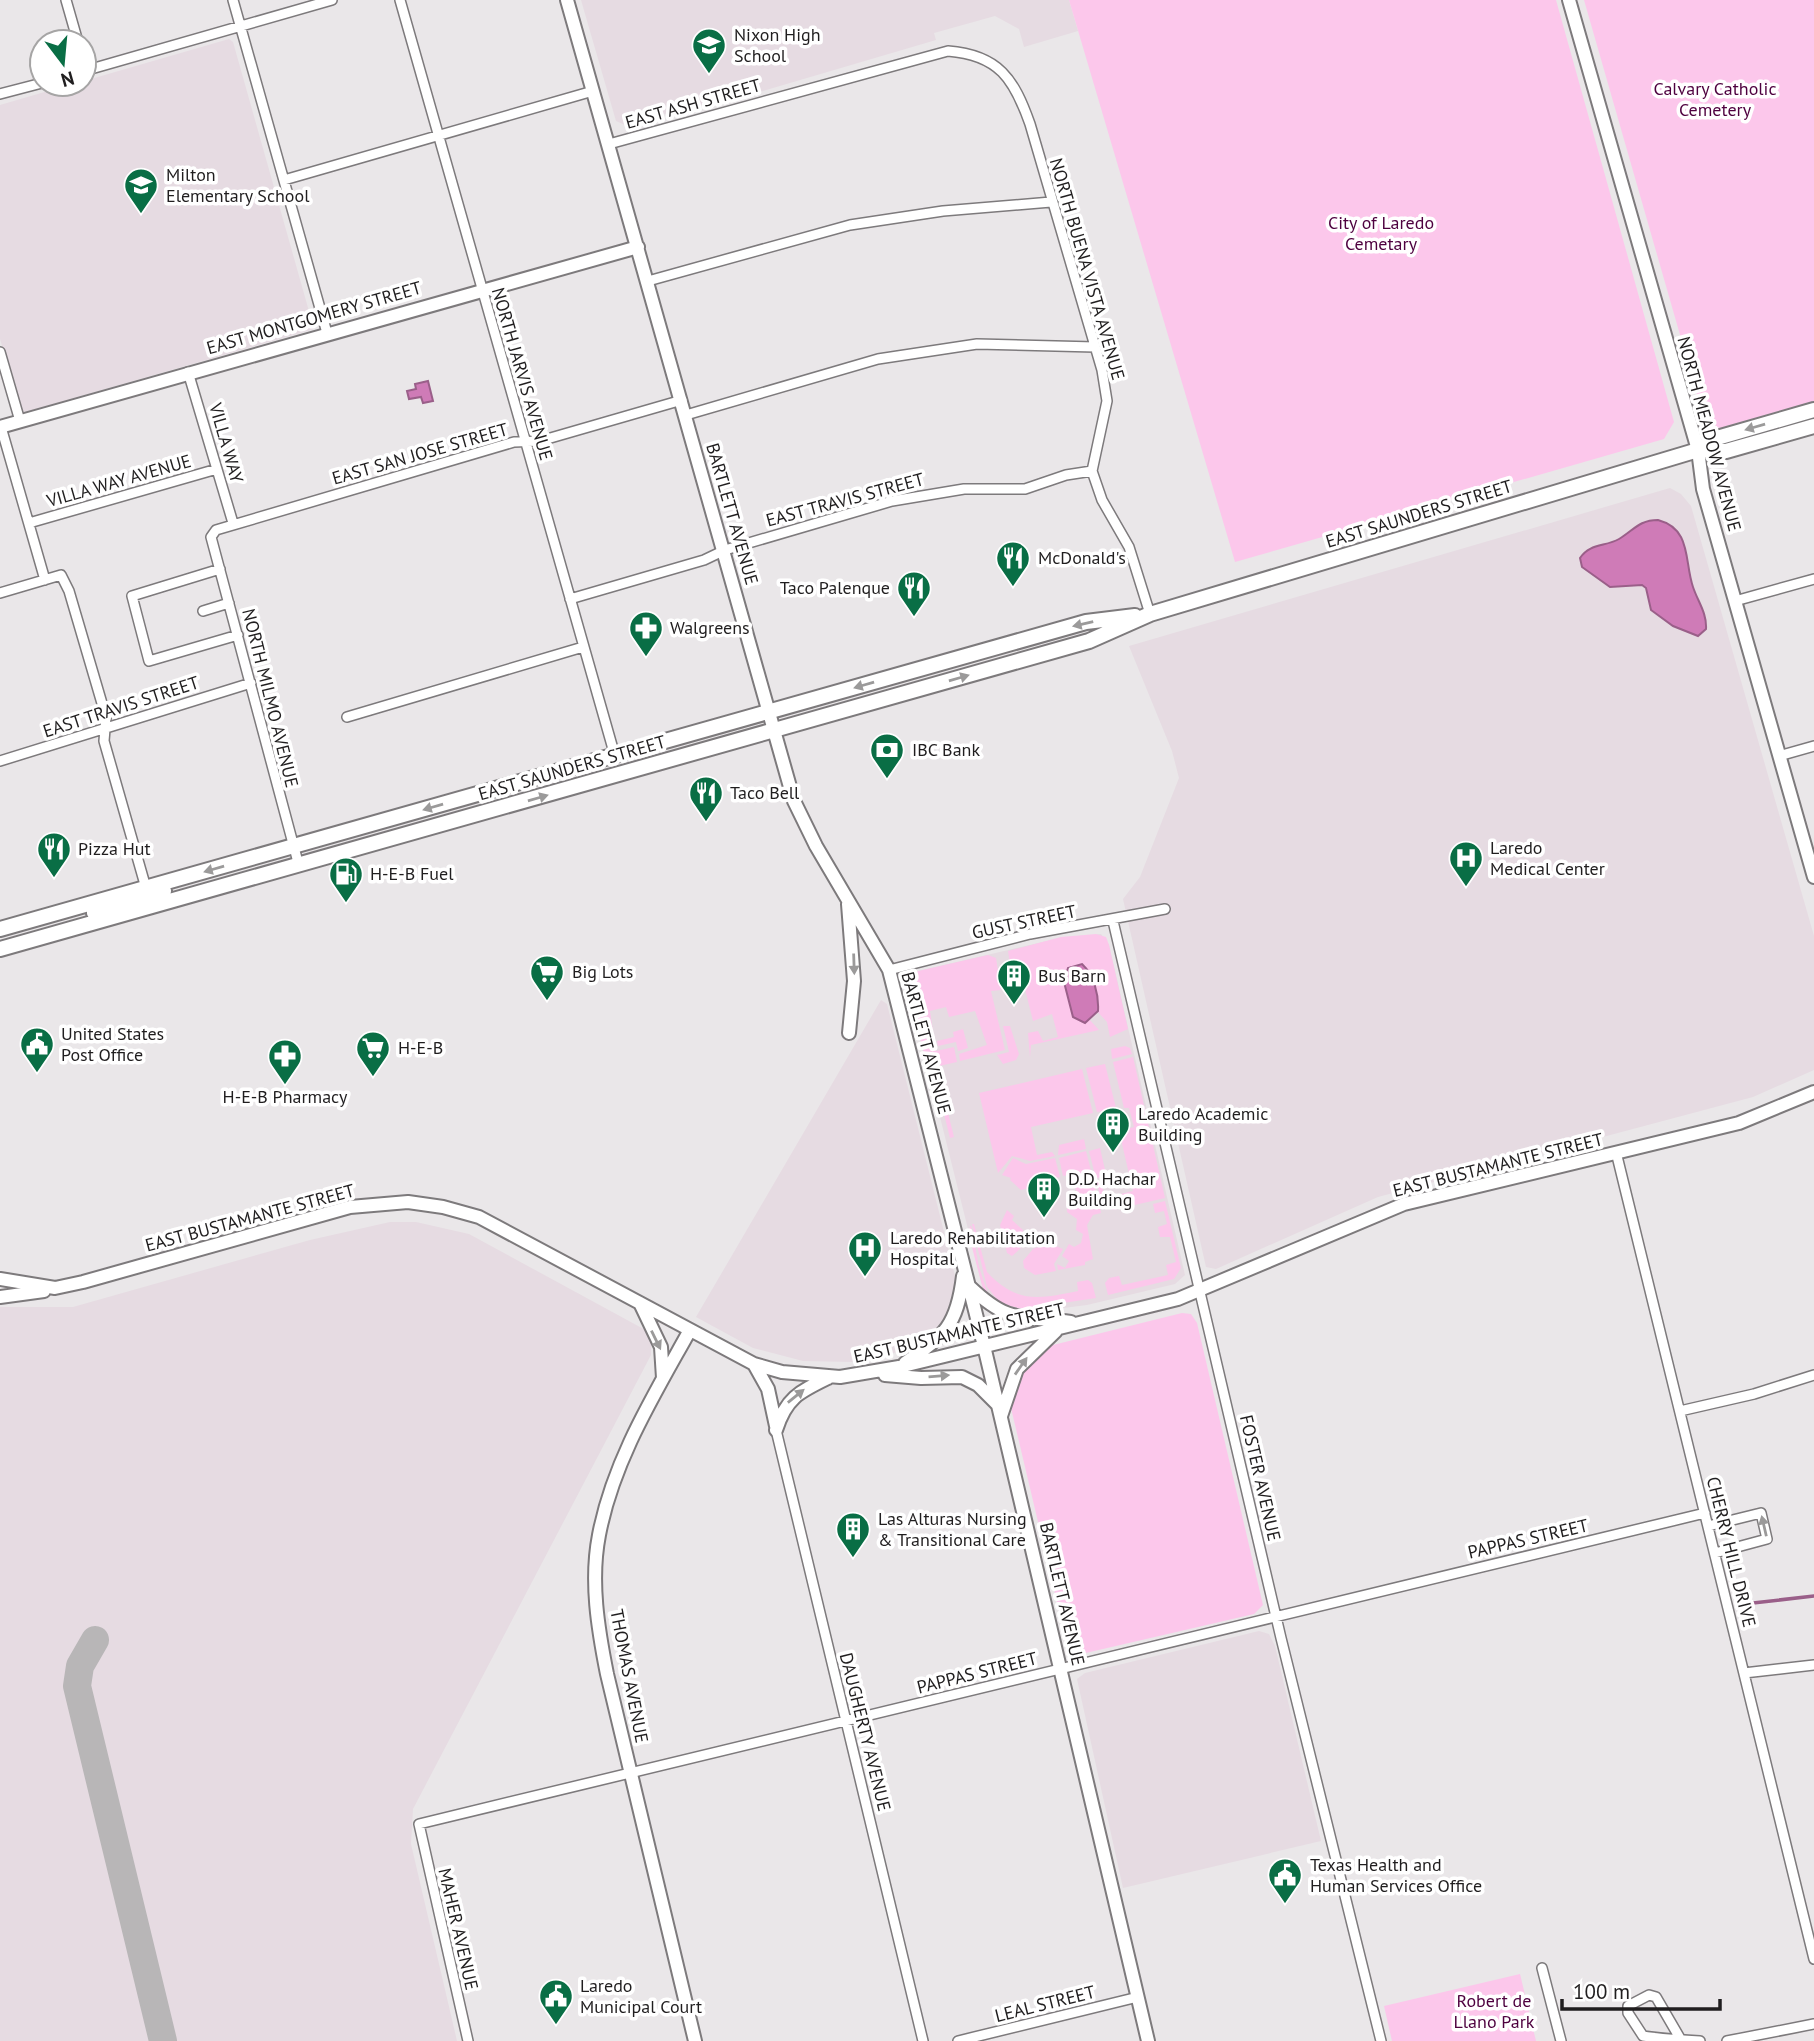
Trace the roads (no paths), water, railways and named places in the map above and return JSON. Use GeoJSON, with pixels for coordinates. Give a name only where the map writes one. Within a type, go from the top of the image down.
{"type":"FeatureCollection","features":[{"type":"Feature","properties":{"kind":"main road","name":"BARTLETT AVENUE"},"geometry":{"type":"LineString","coordinates":[[567,0],[794,801],[889,970],[985,1346],[1149,2041]]}},
{"type":"Feature","properties":{"kind":"main road","name":"NORTH MEADOW AVENUE"},"geometry":{"type":"LineString","coordinates":[[1569,0],[1698,450],[1703,489],[1814,877]]}},
{"type":"Feature","properties":{"kind":"main road","name":"EAST MONTGOMERY STREET"},"geometry":{"type":"LineString","coordinates":[[1,427],[480,289],[638,247]]}},
{"type":"Feature","properties":{"kind":"main road","name":"EAST SAUNDERS STREET"},"geometry":{"type":"LineString","coordinates":[[0,949],[1089,641],[1150,614],[1698,450],[1717,438],[1814,410]]}},
{"type":"Feature","properties":{"kind":"main road","name":"EAST SAUNDERS STREET"},"geometry":{"type":"LineString","coordinates":[[1698,450],[1726,452],[1814,426]]}},
{"type":"Feature","properties":{"kind":"main road","name":"EAST SAUNDERS STREET"},"geometry":{"type":"LineString","coordinates":[[0,929],[1086,622],[1150,614]]}},
{"type":"Feature","properties":{"kind":"main road"},"geometry":{"type":"LineString","coordinates":[[459,820],[466,810],[507,796],[518,784]]}},
{"type":"Feature","properties":{"kind":"main road"},"geometry":{"type":"LineString","coordinates":[[47,936],[55,923],[145,899],[166,890],[179,879]]}},
{"type":"Feature","properties":{"kind":"main road"},"geometry":{"type":"LineString","coordinates":[[846,896],[855,981],[849,1033]]}},
{"type":"Feature","properties":{"kind":"main road","name":"EAST BUSTAMANTE STREET"},"geometry":{"type":"LineString","coordinates":[[0,1279],[55,1288],[350,1207],[408,1202],[443,1207],[479,1217],[754,1364],[782,1372],[831,1376],[871,1373],[1199,1293],[1404,1204],[1739,1123],[1814,1092]]}},
{"type":"Feature","properties":{"kind":"main road"},"geometry":{"type":"LineString","coordinates":[[899,1367],[938,1340],[951,1325],[959,1306],[964,1265]]}},
{"type":"Feature","properties":{"kind":"main road"},"geometry":{"type":"LineString","coordinates":[[970,1286],[989,1306],[1004,1315],[1078,1323]]}},
{"type":"Feature","properties":{"kind":"main road"},"geometry":{"type":"LineString","coordinates":[[0,1297],[55,1288]]}},
{"type":"Feature","properties":{"kind":"main road"},"geometry":{"type":"LineString","coordinates":[[640,1303],[661,1347],[663,1379]]}},
{"type":"Feature","properties":{"kind":"main road"},"geometry":{"type":"LineString","coordinates":[[871,1373],[921,1378],[962,1377],[978,1385],[1000,1411],[1017,1369],[1058,1328]]}},
{"type":"Feature","properties":{"kind":"main road","name":"THOMAS AVENUE"},"geometry":{"type":"LineString","coordinates":[[690,1330],[624,1454],[598,1537],[597,1612],[607,1674],[695,2041]]}},
{"type":"Feature","properties":{"kind":"main road"},"geometry":{"type":"LineString","coordinates":[[754,1364],[768,1390],[776,1430]]}},
{"type":"Feature","properties":{"kind":"main road"},"geometry":{"type":"LineString","coordinates":[[776,1430],[783,1409],[791,1399],[831,1376]]}},
{"type":"Feature","properties":{"kind":"street"},"geometry":{"type":"LineString","coordinates":[[66,0],[74,28]]}},
{"type":"Feature","properties":{"kind":"street"},"geometry":{"type":"LineString","coordinates":[[233,0],[327,333]]}},
{"type":"Feature","properties":{"kind":"street"},"geometry":{"type":"LineString","coordinates":[[98,64],[332,0]]}},
{"type":"Feature","properties":{"kind":"street","name":"NORTH JARVIS AVENUE"},"geometry":{"type":"LineString","coordinates":[[400,0],[480,289],[615,756]]}},
{"type":"Feature","properties":{"kind":"street","name":"EAST ASH STREET"},"geometry":{"type":"LineString","coordinates":[[608,144],[948,51]]}},
{"type":"Feature","properties":{"kind":"street","name":"NORTH BUENA VISTA AVENUE"},"geometry":{"type":"LineString","coordinates":[[948,51],[966,52],[988,60],[1014,85],[1030,124],[1096,347],[1107,401],[1092,471]]}},
{"type":"Feature","properties":{"kind":"street"},"geometry":{"type":"LineString","coordinates":[[0,94],[28,87]]}},
{"type":"Feature","properties":{"kind":"street"},"geometry":{"type":"LineString","coordinates":[[284,180],[593,91]]}},
{"type":"Feature","properties":{"kind":"street"},"geometry":{"type":"LineString","coordinates":[[648,281],[850,225],[943,211],[1051,202]]}},
{"type":"Feature","properties":{"kind":"street"},"geometry":{"type":"LineString","coordinates":[[686,415],[878,359],[977,344],[1096,347]]}},
{"type":"Feature","properties":{"kind":"street"},"geometry":{"type":"LineString","coordinates":[[0,352],[20,421]]}},
{"type":"Feature","properties":{"kind":"street","name":"VILLA WAY"},"geometry":{"type":"LineString","coordinates":[[188,372],[233,523]]}},
{"type":"Feature","properties":{"kind":"street","name":"EAST SAN JOSE STREET"},"geometry":{"type":"LineString","coordinates":[[211,537],[216,530],[233,523],[682,400]]}},
{"type":"Feature","properties":{"kind":"street"},"geometry":{"type":"LineString","coordinates":[[1,427],[45,580]]}},
{"type":"Feature","properties":{"kind":"street","name":"VILLA WAY AVENUE"},"geometry":{"type":"LineString","coordinates":[[29,523],[217,469]]}},
{"type":"Feature","properties":{"kind":"street"},"geometry":{"type":"LineString","coordinates":[[1092,471],[1102,500],[1129,547],[1150,614]]}},
{"type":"Feature","properties":{"kind":"street","name":"EAST TRAVIS STREET"},"geometry":{"type":"LineString","coordinates":[[570,598],[704,560],[725,550],[892,501],[964,489],[1025,489],[1066,475],[1092,471]]}},
{"type":"Feature","properties":{"kind":"street","name":"NORTH MILMO AVENUE"},"geometry":{"type":"LineString","coordinates":[[211,537],[251,683],[263,741],[299,866]]}},
{"type":"Feature","properties":{"kind":"street"},"geometry":{"type":"LineString","coordinates":[[220,569],[132,596],[149,661],[238,635]]}},
{"type":"Feature","properties":{"kind":"street"},"geometry":{"type":"LineString","coordinates":[[0,593],[61,575],[69,591],[106,717],[104,741],[146,888]]}},
{"type":"Feature","properties":{"kind":"street"},"geometry":{"type":"LineString","coordinates":[[1735,601],[1814,579]]}},
{"type":"Feature","properties":{"kind":"street"},"geometry":{"type":"LineString","coordinates":[[203,611],[229,603]]}},
{"type":"Feature","properties":{"kind":"street"},"geometry":{"type":"LineString","coordinates":[[347,717],[583,647]]}},
{"type":"Feature","properties":{"kind":"street","name":"EAST TRAVIS STREET"},"geometry":{"type":"LineString","coordinates":[[0,761],[105,730],[153,711],[251,683]]}},
{"type":"Feature","properties":{"kind":"street"},"geometry":{"type":"LineString","coordinates":[[1779,755],[1814,746]]}},
{"type":"Feature","properties":{"kind":"street","name":"GUST STREET"},"geometry":{"type":"LineString","coordinates":[[889,970],[1030,934],[1113,921],[1165,909]]}},
{"type":"Feature","properties":{"kind":"street","name":"FOSTER AVENUE"},"geometry":{"type":"LineString","coordinates":[[1113,921],[1199,1293],[1381,2041]]}},
{"type":"Feature","properties":{"kind":"street","name":"CHERRY HILL DRIVE"},"geometry":{"type":"LineString","coordinates":[[1616,1152],[1814,1959]]}},
{"type":"Feature","properties":{"kind":"street"},"geometry":{"type":"LineString","coordinates":[[1680,1411],[1754,1394],[1814,1375]]}},
{"type":"Feature","properties":{"kind":"street","name":"DAUGHERTY AVENUE"},"geometry":{"type":"LineString","coordinates":[[776,1430],[923,2041]]}},
{"type":"Feature","properties":{"kind":"street","name":"PAPPAS STREET"},"geometry":{"type":"LineString","coordinates":[[419,1824],[1705,1513]]}},
{"type":"Feature","properties":{"kind":"street"},"geometry":{"type":"LineString","coordinates":[[1708,1526],[1761,1513],[1768,1539],[1715,1553]]}},
{"type":"Feature","properties":{"kind":"street"},"geometry":{"type":"LineString","coordinates":[[1744,1673],[1814,1665]]}},
{"type":"Feature","properties":{"kind":"street","name":"MAHER AVENUE"},"geometry":{"type":"LineString","coordinates":[[419,1824],[468,2041]]}},
{"type":"Feature","properties":{"kind":"street"},"geometry":{"type":"LineString","coordinates":[[1803,1914],[1814,1911]]}},
{"type":"Feature","properties":{"kind":"street"},"geometry":{"type":"LineString","coordinates":[[1542,1968],[1561,2041]]}},
{"type":"Feature","properties":{"kind":"street"},"geometry":{"type":"LineString","coordinates":[[1681,2040],[1656,1997],[1649,1995],[1628,2006],[1628,2012],[1643,2036],[1681,2040],[1700,2041]]}},
{"type":"Feature","properties":{"kind":"street","name":"LEAL STREET"},"geometry":{"type":"LineString","coordinates":[[958,2041],[1138,1997]]}},
{"type":"Feature","properties":{"kind":"street"},"geometry":{"type":"LineString","coordinates":[[1727,2041],[1814,2024]]}},
{"type":"Feature","properties":{"kind":"waterway"},"geometry":{"type":"LineString","coordinates":[[1753,1603],[1814,1596]]}},
{"type":"Feature","properties":{"kind":"place","name":"Nixon High School"},"geometry":{"type":"Point","coordinates":[709,75]}},
{"type":"Feature","properties":{"kind":"place","name":"Milton Elementary School"},"geometry":{"type":"Point","coordinates":[141,215]}},
{"type":"Feature","properties":{"kind":"place","name":"McDonald's"},"geometry":{"type":"Point","coordinates":[1013,588]}},
{"type":"Feature","properties":{"kind":"place","name":"Taco Palenque"},"geometry":{"type":"Point","coordinates":[914,618]}},
{"type":"Feature","properties":{"kind":"place","name":"Walgreens"},"geometry":{"type":"Point","coordinates":[646,658]}},
{"type":"Feature","properties":{"kind":"place","name":"IBC Bank"},"geometry":{"type":"Point","coordinates":[887,780]}},
{"type":"Feature","properties":{"kind":"place","name":"Taco Bell"},"geometry":{"type":"Point","coordinates":[706,823]}},
{"type":"Feature","properties":{"kind":"place","name":"Pizza Hut"},"geometry":{"type":"Point","coordinates":[54,879]}},
{"type":"Feature","properties":{"kind":"place","name":"Laredo Medical Center"},"geometry":{"type":"Point","coordinates":[1466,888]}},
{"type":"Feature","properties":{"kind":"place","name":"H-E-B Fuel"},"geometry":{"type":"Point","coordinates":[346,904]}},
{"type":"Feature","properties":{"kind":"place","name":"Big Lots"},"geometry":{"type":"Point","coordinates":[547,1002]}},
{"type":"Feature","properties":{"kind":"place","name":"Bus Barn"},"geometry":{"type":"Point","coordinates":[1014,1006]}},
{"type":"Feature","properties":{"kind":"place","name":"United States Post Office"},"geometry":{"type":"Point","coordinates":[37,1074]}},
{"type":"Feature","properties":{"kind":"place","name":"H-E-B"},"geometry":{"type":"Point","coordinates":[373,1078]}},
{"type":"Feature","properties":{"kind":"place","name":"H-E-B Pharmacy"},"geometry":{"type":"Point","coordinates":[285,1086]}},
{"type":"Feature","properties":{"kind":"place","name":"Laredo Academic Building"},"geometry":{"type":"Point","coordinates":[1113,1154]}},
{"type":"Feature","properties":{"kind":"place","name":"D.D. Hachar Building"},"geometry":{"type":"Point","coordinates":[1044,1219]}},
{"type":"Feature","properties":{"kind":"place","name":"Laredo Rehabilitation Hospital"},"geometry":{"type":"Point","coordinates":[865,1278]}},
{"type":"Feature","properties":{"kind":"place","name":"Las Alturas Nursing & Transitional Care"},"geometry":{"type":"Point","coordinates":[853,1559]}},
{"type":"Feature","properties":{"kind":"place","name":"Texas Health and Human Services Office"},"geometry":{"type":"Point","coordinates":[1285,1905]}},
{"type":"Feature","properties":{"kind":"place","name":"Laredo Municipal Court"},"geometry":{"type":"Point","coordinates":[556,2026]}},
{"type":"Feature","properties":{"kind":"park label","name":"Calvary Catholic Cemetery"},"geometry":{"type":"Point","coordinates":[1715,99]}},
{"type":"Feature","properties":{"kind":"park label","name":"City of Laredo Cemetary"},"geometry":{"type":"Point","coordinates":[1381,234]}},
{"type":"Feature","properties":{"kind":"park label","name":"Robert de Llano Park"},"geometry":{"type":"Point","coordinates":[1494,2011]}}]}
